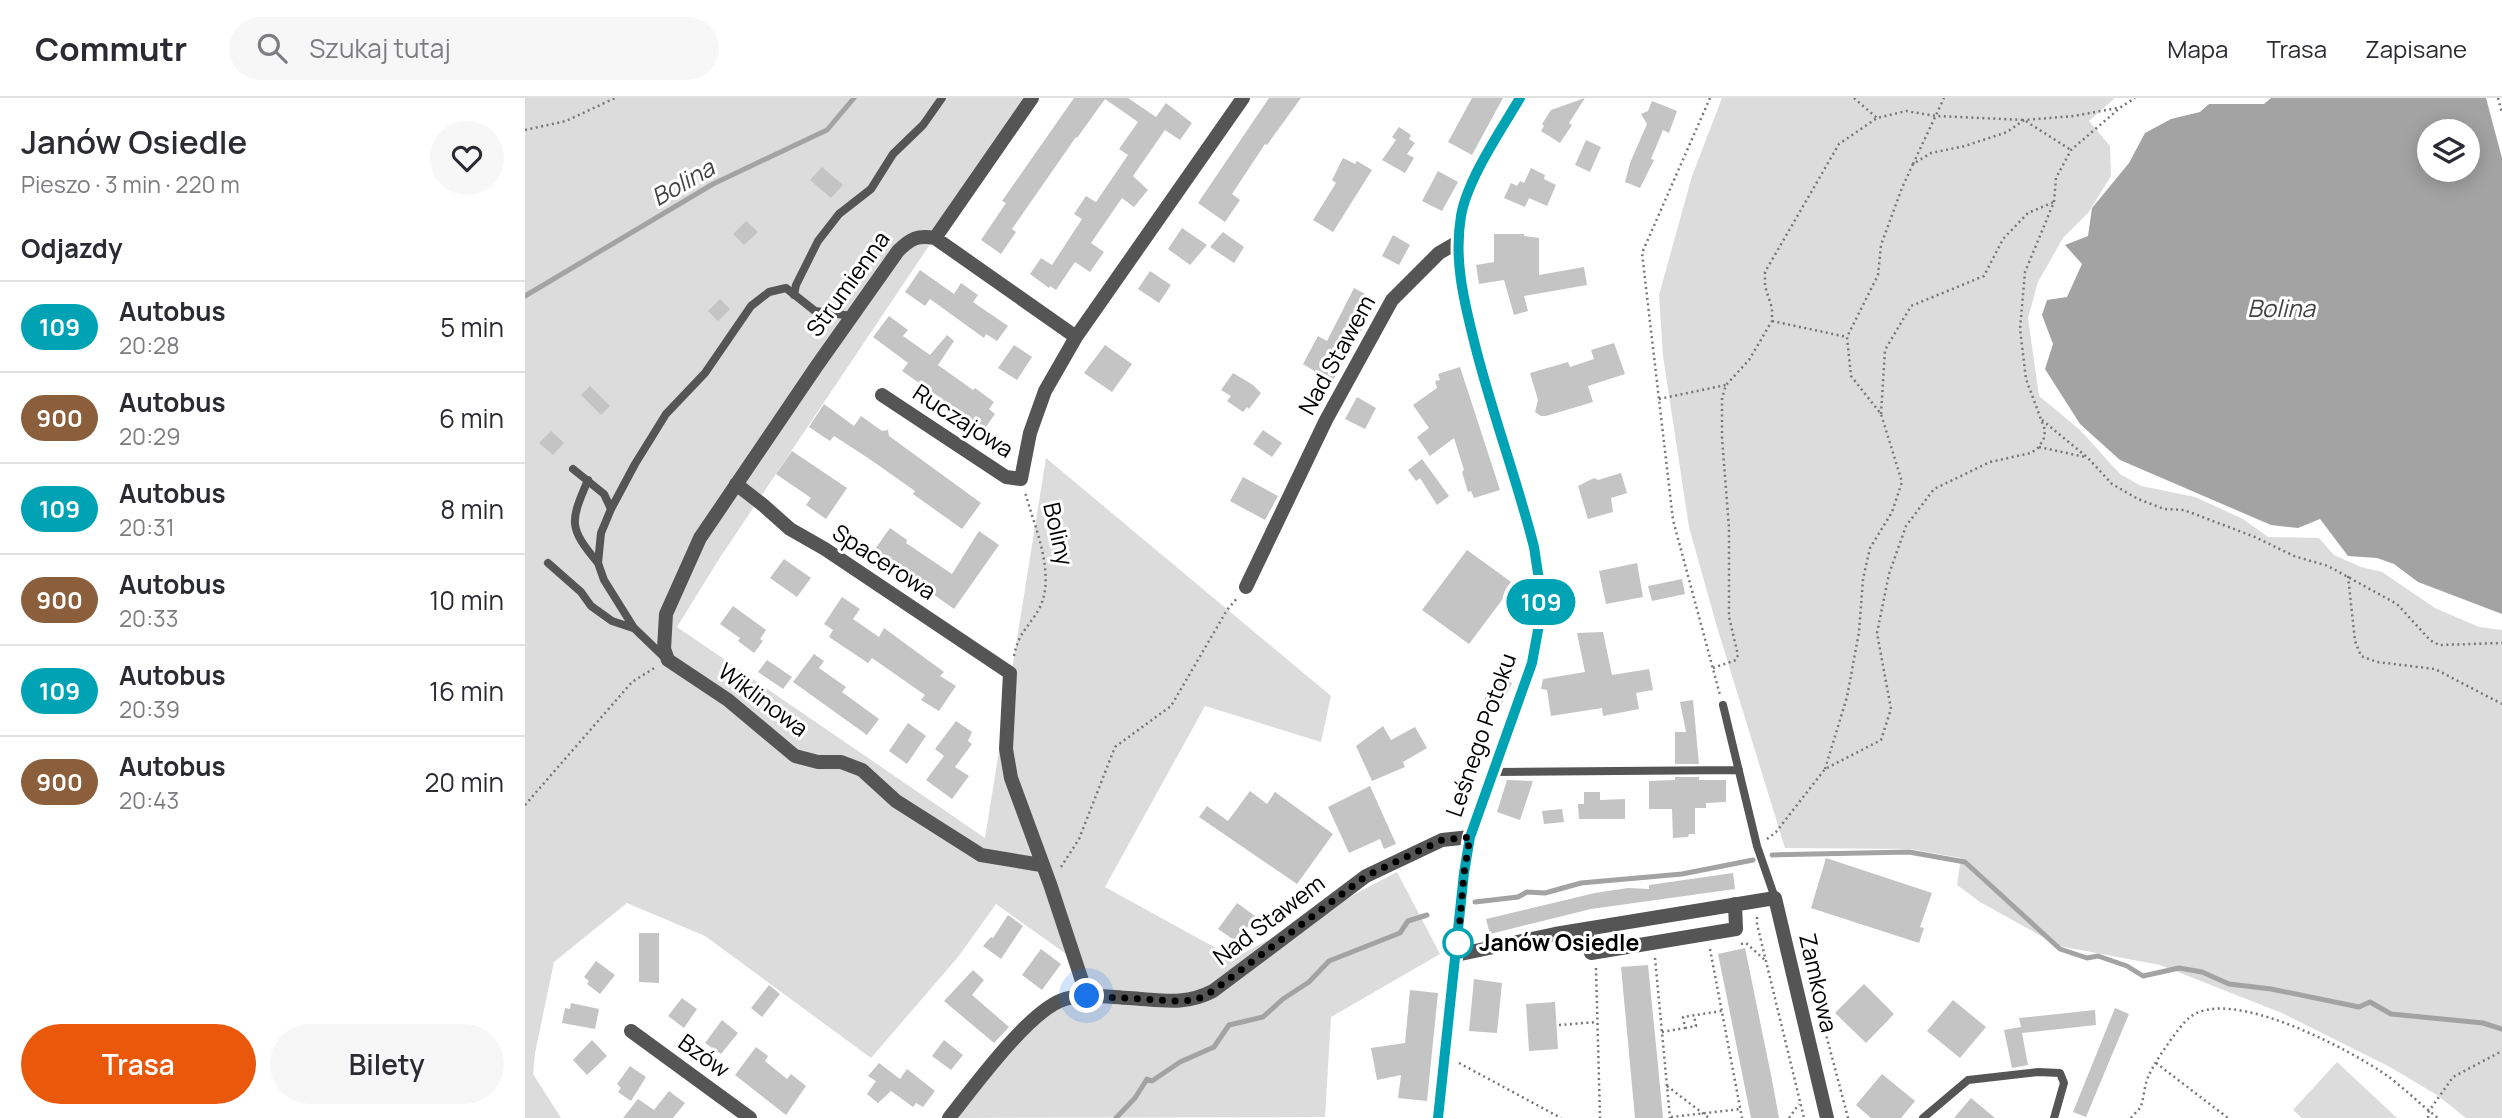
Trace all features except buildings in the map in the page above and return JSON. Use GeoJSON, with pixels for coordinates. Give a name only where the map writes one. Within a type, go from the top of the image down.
{"type":"FeatureCollection","features":[{"type":"Feature","properties":{"kind":"street"},"geometry":{"type":"LineString","coordinates":[[1033,98],[935,238],[1076,337]]}},
{"type":"Feature","properties":{"kind":"street","name":"Boliny"},"geometry":{"type":"LineString","coordinates":[[1021,479],[1030,433],[1045,391],[1076,337],[1243,98]]}},
{"type":"Feature","properties":{"kind":"street","name":"Leśnego Potoku"},"geometry":{"type":"LineString","coordinates":[[1437,1118],[1470,837],[1532,663],[1538,630],[1541,593],[1534,547],[1481,369],[1461,286],[1458,242],[1461,215],[1470,187],[1520,98]]}},
{"type":"Feature","properties":{"kind":"street","name":"Strumienna"},"geometry":{"type":"LineString","coordinates":[[736,484],[898,251],[910,238],[935,238]]}},
{"type":"Feature","properties":{"kind":"street","name":"Nad Stawem"},"geometry":{"type":"LineString","coordinates":[[1246,587],[1326,420],[1392,300],[1439,253],[1458,242]]}},
{"type":"Feature","properties":{"kind":"street","name":"Ruczajowa"},"geometry":{"type":"LineString","coordinates":[[882,395],[1006,477],[1021,479]]}},
{"type":"Feature","properties":{"kind":"street"},"geometry":{"type":"LineString","coordinates":[[668,660],[664,649],[666,614],[700,538],[736,484]]}},
{"type":"Feature","properties":{"kind":"street","name":"Spacerowa"},"geometry":{"type":"LineString","coordinates":[[736,484],[790,529],[825,549],[1010,673]]}},
{"type":"Feature","properties":{"kind":"street","name":"Wiklinowa"},"geometry":{"type":"LineString","coordinates":[[668,660],[728,700],[795,756],[818,762],[841,762],[862,770],[897,801],[981,855],[1041,865]]}},
{"type":"Feature","properties":{"kind":"street"},"geometry":{"type":"LineString","coordinates":[[1010,673],[1006,729],[1009,768],[1087,996]]}},
{"type":"Feature","properties":{"kind":"street","name":"Nad Stawem"},"geometry":{"type":"LineString","coordinates":[[949,1118],[1002,1052],[1042,1011],[1063,1000],[1087,996],[1196,1000],[1213,991],[1366,876],[1442,840],[1470,837]]}},
{"type":"Feature","properties":{"kind":"street"},"geometry":{"type":"LineString","coordinates":[[1456,955],[1585,929],[1775,898]]}},
{"type":"Feature","properties":{"kind":"street","name":"Zamkowa"},"geometry":{"type":"LineString","coordinates":[[1775,898],[1826,1118]]}},
{"type":"Feature","properties":{"kind":"street"},"geometry":{"type":"LineString","coordinates":[[1585,929],[1591,953],[1736,929],[1735,904]]}},
{"type":"Feature","properties":{"kind":"street","name":"Bzów"},"geometry":{"type":"LineString","coordinates":[[631,1031],[750,1118]]}},
{"type":"Feature","properties":{"kind":"lane"},"geometry":{"type":"LineString","coordinates":[[793,295],[818,241],[839,214],[871,190],[893,154],[923,125],[942,98]]}},
{"type":"Feature","properties":{"kind":"lane"},"geometry":{"type":"LineString","coordinates":[[598,563],[601,533],[611,509],[666,414],[705,373],[751,306],[769,292],[786,288],[815,311],[852,316]]}},
{"type":"Feature","properties":{"kind":"lane"},"geometry":{"type":"LineString","coordinates":[[573,469],[604,494],[611,509]]}},
{"type":"Feature","properties":{"kind":"lane"},"geometry":{"type":"LineString","coordinates":[[588,480],[574,512],[574,526],[581,543],[598,563],[604,580],[634,628],[668,660]]}},
{"type":"Feature","properties":{"kind":"lane"},"geometry":{"type":"LineString","coordinates":[[548,563],[581,592],[591,607],[612,621],[634,628]]}},
{"type":"Feature","properties":{"kind":"lane"},"geometry":{"type":"LineString","coordinates":[[1723,705],[1757,846],[1775,898]]}},
{"type":"Feature","properties":{"kind":"lane"},"geometry":{"type":"LineString","coordinates":[[1493,772],[1739,770]]}},
{"type":"Feature","properties":{"kind":"lane"},"geometry":{"type":"LineString","coordinates":[[1923,1118],[1968,1080],[2038,1072],[2060,1073],[2064,1083],[2054,1118]]}},
{"type":"Feature","properties":{"kind":"path"},"geometry":{"type":"LineString","coordinates":[[525,130],[566,121],[615,98]]}},
{"type":"Feature","properties":{"kind":"path"},"geometry":{"type":"LineString","coordinates":[[1710,98],[1642,253],[1673,520],[1723,705]]}},
{"type":"Feature","properties":{"kind":"path"},"geometry":{"type":"LineString","coordinates":[[1854,98],[1877,118]]}},
{"type":"Feature","properties":{"kind":"path"},"geometry":{"type":"LineString","coordinates":[[1881,414],[1851,376],[1847,337],[1878,275],[1881,245],[1913,164],[1944,98]]}},
{"type":"Feature","properties":{"kind":"path"},"geometry":{"type":"LineString","coordinates":[[1825,769],[1881,740],[1891,709],[1877,633],[1889,574],[1906,526],[1934,489],[1990,463],[2031,453],[2039,447],[2044,438],[2041,420],[2026,379],[2020,329],[2025,272],[2054,202],[2056,178],[2071,150],[2135,98]]}},
{"type":"Feature","properties":{"kind":"path"},"geometry":{"type":"LineString","coordinates":[[2498,98],[2502,113]]}},
{"type":"Feature","properties":{"kind":"path"},"geometry":{"type":"LineString","coordinates":[[1713,668],[1736,660],[1738,655],[1729,617],[1728,528],[1722,438],[1726,385],[1748,360],[1772,321],[1765,272],[1839,144],[1877,118],[1906,111],[1936,116],[2024,120],[2074,116],[2121,107]]}},
{"type":"Feature","properties":{"kind":"path"},"geometry":{"type":"LineString","coordinates":[[2024,120],[2071,150]]}},
{"type":"Feature","properties":{"kind":"path"},"geometry":{"type":"LineString","coordinates":[[1913,164],[1931,153],[1965,146],[2007,132],[2024,120]]}},
{"type":"Feature","properties":{"kind":"path"},"geometry":{"type":"LineString","coordinates":[[1757,846],[1776,832],[1825,769],[1847,697],[1859,632],[1863,579],[1870,548],[1892,512],[1902,482],[1881,414],[1885,350],[1910,306],[1985,276],[2003,239],[2028,213],[2054,202]]}},
{"type":"Feature","properties":{"kind":"path"},"geometry":{"type":"LineString","coordinates":[[1772,321],[1847,337]]}},
{"type":"Feature","properties":{"kind":"path"},"geometry":{"type":"LineString","coordinates":[[1659,399],[1726,385]]}},
{"type":"Feature","properties":{"kind":"path"},"geometry":{"type":"LineString","coordinates":[[2041,420],[2088,458],[2112,484],[2138,499],[2164,509],[2184,510],[2255,537],[2294,556],[2328,566],[2397,604],[2430,640],[2439,645],[2502,643]]}},
{"type":"Feature","properties":{"kind":"path"},"geometry":{"type":"LineString","coordinates":[[2039,447],[2088,458]]}},
{"type":"Feature","properties":{"kind":"path","name":"Boliny"},"geometry":{"type":"LineString","coordinates":[[1010,673],[1021,632],[1039,609],[1046,589],[1043,560],[1021,479]]}},
{"type":"Feature","properties":{"kind":"path"},"geometry":{"type":"LineString","coordinates":[[2348,576],[2355,641],[2361,656],[2377,662],[2435,669],[2502,704]]}},
{"type":"Feature","properties":{"kind":"path"},"geometry":{"type":"LineString","coordinates":[[1050,884],[1079,839],[1115,747],[1171,706],[1227,610],[1246,587]]}},
{"type":"Feature","properties":{"kind":"path"},"geometry":{"type":"LineString","coordinates":[[525,805],[632,682],[668,660]]}},
{"type":"Feature","properties":{"kind":"path"},"geometry":{"type":"LineString","coordinates":[[1758,901],[1756,924],[1804,1118]]}},
{"type":"Feature","properties":{"kind":"path"},"geometry":{"type":"LineString","coordinates":[[1734,946],[1746,943],[1766,961]]}},
{"type":"Feature","properties":{"kind":"path"},"geometry":{"type":"LineString","coordinates":[[1710,947],[1742,1114]]}},
{"type":"Feature","properties":{"kind":"path"},"geometry":{"type":"LineString","coordinates":[[1654,955],[1670,1118],[1749,1112]]}},
{"type":"Feature","properties":{"kind":"path"},"geometry":{"type":"LineString","coordinates":[[1805,956],[1848,1118]]}},
{"type":"Feature","properties":{"kind":"path"},"geometry":{"type":"LineString","coordinates":[[1596,964],[1600,1118]]}},
{"type":"Feature","properties":{"kind":"path"},"geometry":{"type":"LineString","coordinates":[[1714,972],[1721,971]]}},
{"type":"Feature","properties":{"kind":"path"},"geometry":{"type":"LineString","coordinates":[[2131,1118],[2141,1106],[2142,1093],[2150,1072],[2189,1017],[2214,1008],[2238,1008],[2279,1021],[2341,1049],[2389,1077],[2438,1118]]}},
{"type":"Feature","properties":{"kind":"path"},"geometry":{"type":"LineString","coordinates":[[1685,1028],[1683,1017],[1722,1011]]}},
{"type":"Feature","properties":{"kind":"path"},"geometry":{"type":"LineString","coordinates":[[1723,1017],[1730,1015]]}},
{"type":"Feature","properties":{"kind":"path"},"geometry":{"type":"LineString","coordinates":[[1662,1032],[1696,1026],[1694,1016]]}},
{"type":"Feature","properties":{"kind":"path"},"geometry":{"type":"LineString","coordinates":[[1559,1025],[1597,1022]]}},
{"type":"Feature","properties":{"kind":"path"},"geometry":{"type":"LineString","coordinates":[[2428,1118],[2429,1111],[2453,1077],[2502,1051]]}},
{"type":"Feature","properties":{"kind":"path"},"geometry":{"type":"LineString","coordinates":[[1731,1061],[1739,1059]]}},
{"type":"Feature","properties":{"kind":"path"},"geometry":{"type":"LineString","coordinates":[[1459,1063],[1561,1118]]}},
{"type":"Feature","properties":{"kind":"path"},"geometry":{"type":"LineString","coordinates":[[2156,1063],[2228,1118]]}},
{"type":"Feature","properties":{"kind":"path"},"geometry":{"type":"LineString","coordinates":[[1667,1086],[1709,1118]]}},
{"type":"Feature","properties":{"kind":"path"},"geometry":{"type":"LineString","coordinates":[[1789,1118],[1800,1102]]}},
{"type":"Feature","properties":{"kind":"shaded area"},"geometry":{"type":"Polygon","coordinates":[[[525,98],[1028,98],[719,559],[677,627],[985,838],[1046,458],[1331,696],[1321,742],[1205,706],[1105,887],[1234,958],[1397,872],[1440,954],[1331,1017],[1325,1117],[943,1118],[1019,1023],[1045,1002],[1070,991],[1075,982],[1066,954],[996,904],[958,957],[871,1058],[705,936],[627,903],[554,962],[533,1074],[561,1118],[525,1118],[525,98]]]}},
{"type":"Feature","properties":{"kind":"shaded area"},"geometry":{"type":"Polygon","coordinates":[[[1722,98],[2115,98],[2089,121],[2110,146],[2111,176],[2088,213],[2063,238],[2038,282],[2028,318],[2039,396],[2080,430],[2120,474],[2141,486],[2195,497],[2243,519],[2268,537],[2319,538],[2334,555],[2361,567],[2382,572],[2435,608],[2479,627],[2502,630],[2502,1118],[2466,1118],[2437,1095],[2390,1067],[2282,1013],[2160,965],[2059,946],[1980,902],[1957,885],[1961,858],[1910,849],[1785,848],[1689,527],[1663,356],[1659,295],[1692,176],[1722,98]]]}},
{"type":"Feature","properties":{"kind":"shaded area"},"geometry":{"type":"Polygon","coordinates":[[[2337,1062],[2397,1118],[2302,1118],[2293,1110],[2337,1062]]]}},
{"type":"Feature","properties":{"kind":"water","name":"Bolina"},"geometry":{"type":"Polygon","coordinates":[[[2271,98],[2486,98],[2502,158],[2502,614],[2418,582],[2394,564],[2377,558],[2348,556],[2320,519],[2298,528],[2271,525],[2120,460],[2080,424],[2045,369],[2053,344],[2042,315],[2047,300],[2067,297],[2082,264],[2065,245],[2088,236],[2092,208],[2129,163],[2145,133],[2171,119],[2200,112],[2209,104],[2264,104],[2271,98]]]}},
{"type":"Feature","properties":{"kind":"waterway","name":"Bolina"},"geometry":{"type":"LineString","coordinates":[[525,296],[713,184],[827,130],[854,98]]}},
{"type":"Feature","properties":{"kind":"waterway"},"geometry":{"type":"LineString","coordinates":[[1772,855],[1909,852],[1965,862],[2060,949],[2087,958],[2098,956],[2127,966],[2143,976],[2179,968],[2202,972],[2229,984],[2271,989],[2359,1007],[2370,1002],[2391,1014],[2483,1023],[2502,1029]]}},
{"type":"Feature","properties":{"kind":"waterway"},"geometry":{"type":"LineString","coordinates":[[1475,902],[1518,897],[1527,892],[1545,893],[1581,883],[1682,874],[1753,860]]}},
{"type":"Feature","properties":{"kind":"waterway"},"geometry":{"type":"LineString","coordinates":[[1116,1118],[1135,1098],[1147,1079],[1152,1081],[1180,1062],[1214,1047],[1229,1025],[1263,1017],[1283,999],[1309,982],[1329,961],[1400,933],[1408,921],[1427,915]]}},
{"type":"Feature","properties":{"kind":"bus line","name":"109"},"geometry":{"type":"LineString","coordinates":[[1438,1118],[1470,837],[1532,663],[1541,608],[1539,570],[1534,547],[1481,369],[1461,286],[1458,261],[1461,215],[1470,187],[1520,98]]}},
{"type":"Feature","properties":{"kind":"place","name":"Janów Osiedle"},"geometry":{"type":"Point","coordinates":[1458,943]}},
{"type":"Feature","properties":{"kind":"route"},"geometry":{"type":"LineString","coordinates":[[1087,996],[1196,1000],[1213,991],[1366,876],[1442,840],[1470,837],[1458,943]]}}]}
